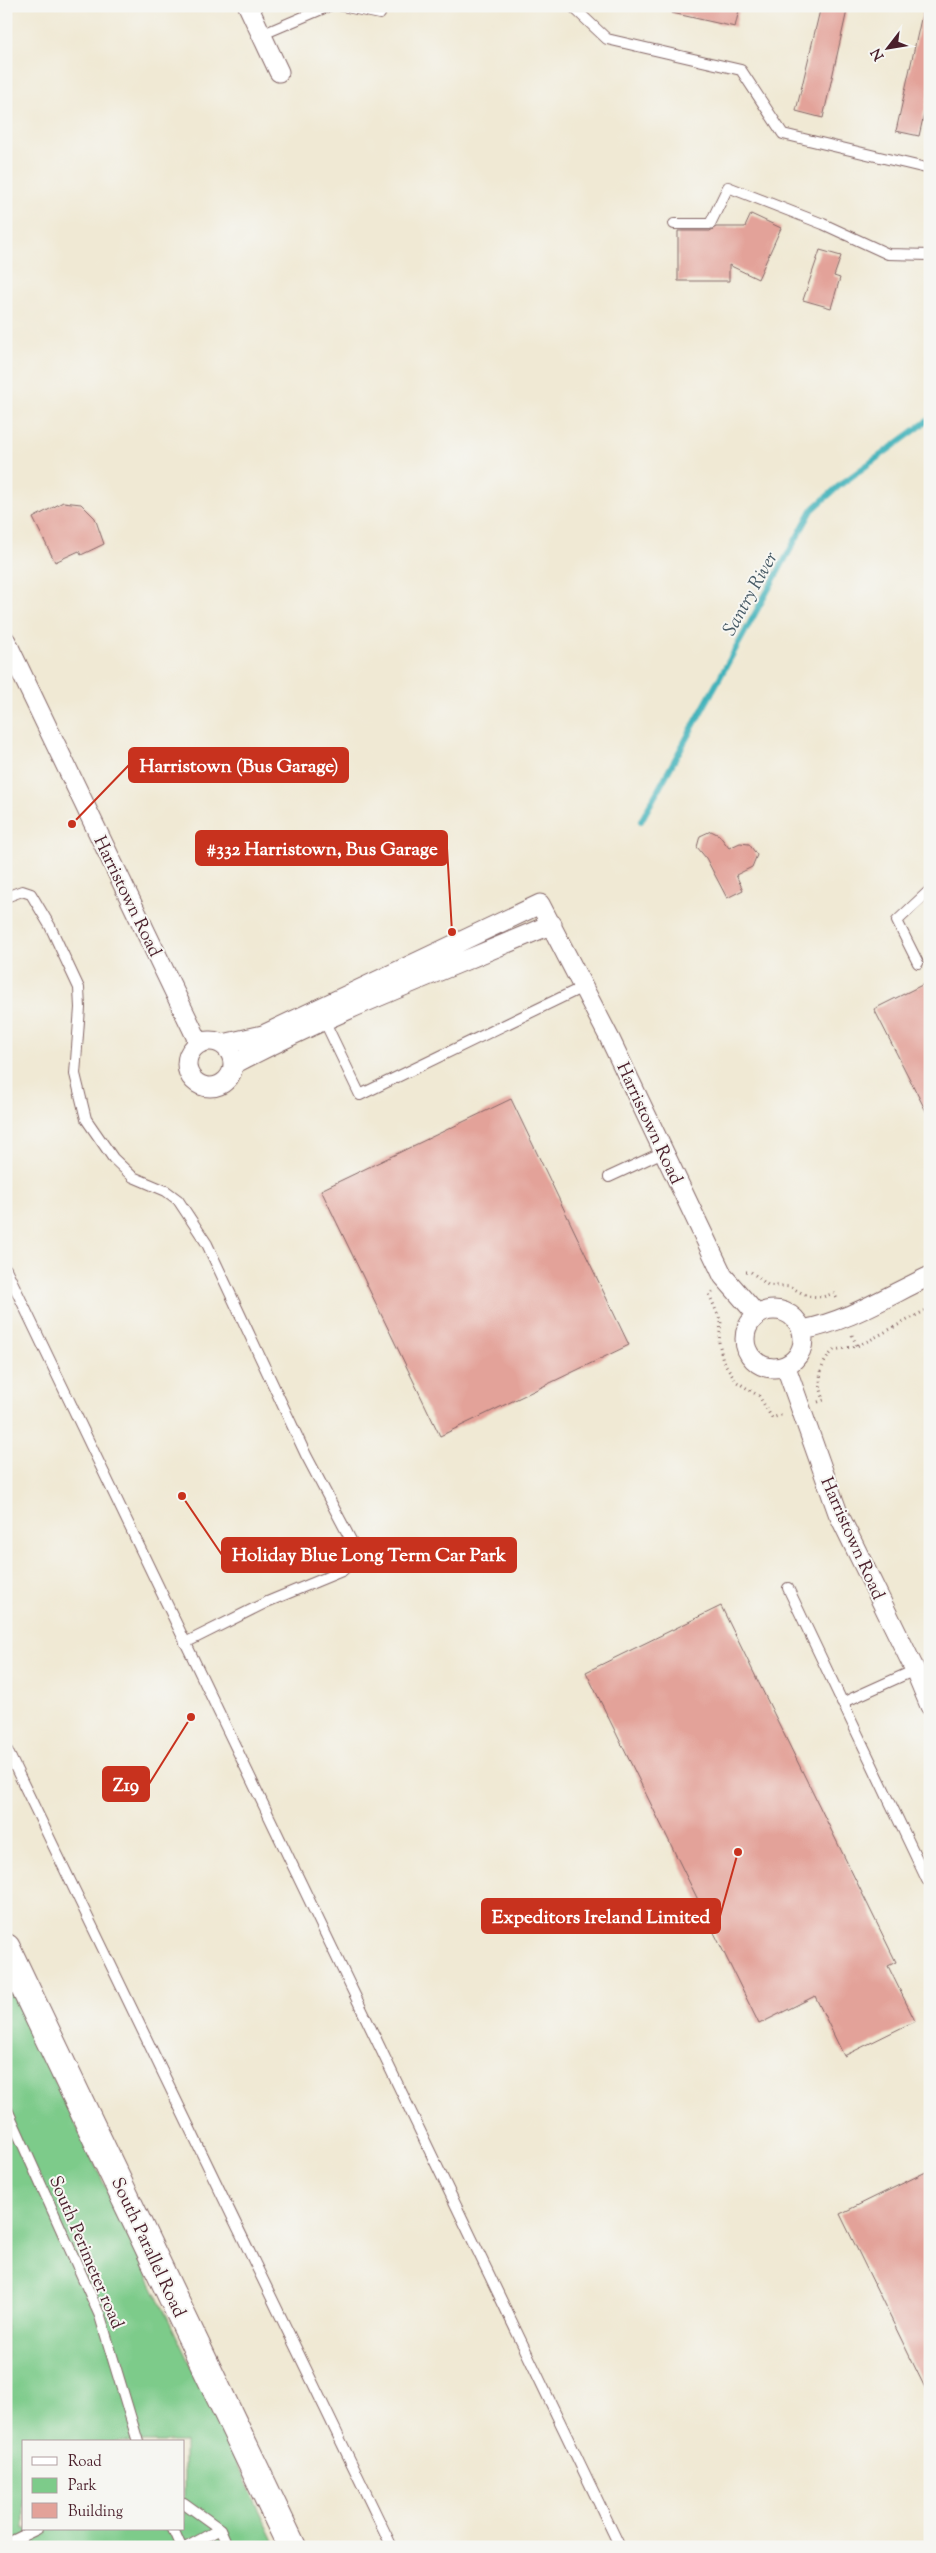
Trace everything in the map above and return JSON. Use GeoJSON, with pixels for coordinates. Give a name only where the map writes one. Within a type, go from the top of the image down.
{"type":"FeatureCollection","features":[{"type":"Feature","properties":{"kind":"main road","name":"South Parallel Road"},"geometry":{"type":"LineString","coordinates":[[6,1948],[292,2547]]}},
{"type":"Feature","properties":{"kind":"street"},"geometry":{"type":"LineString","coordinates":[[248,6],[279,72]]}},
{"type":"Feature","properties":{"kind":"street","name":"Harristown Road"},"geometry":{"type":"LineString","coordinates":[[6,641],[199,1043],[211,1041],[223,1044],[263,1035],[540,904],[583,987],[723,1276],[757,1315]]}},
{"type":"Feature","properties":{"kind":"street"},"geometry":{"type":"LineString","coordinates":[[234,1064],[399,986],[470,959],[552,924]]}},
{"type":"Feature","properties":{"kind":"street"},"geometry":{"type":"LineString","coordinates":[[199,1043],[189,1055],[187,1062],[188,1070],[197,1083],[212,1087],[220,1085],[230,1077],[234,1064],[229,1050],[223,1044]]}},
{"type":"Feature","properties":{"kind":"street"},"geometry":{"type":"LineString","coordinates":[[802,1330],[818,1327],[844,1317],[930,1276]]}},
{"type":"Feature","properties":{"kind":"street"},"geometry":{"type":"LineString","coordinates":[[782,1310],[797,1320],[802,1330],[802,1349],[797,1359],[786,1367],[767,1368],[750,1356],[745,1334],[757,1315],[765,1311],[782,1310]]}},
{"type":"Feature","properties":{"kind":"street","name":"Harristown Road"},"geometry":{"type":"LineString","coordinates":[[786,1367],[838,1513],[915,1670],[930,1706]]}},
{"type":"Feature","properties":{"kind":"lane"},"geometry":{"type":"LineString","coordinates":[[261,35],[329,6]]}},
{"type":"Feature","properties":{"kind":"lane"},"geometry":{"type":"LineString","coordinates":[[342,6],[380,14]]}},
{"type":"Feature","properties":{"kind":"lane"},"geometry":{"type":"LineString","coordinates":[[572,6],[607,39],[741,70],[783,134],[930,169]]}},
{"type":"Feature","properties":{"kind":"lane"},"geometry":{"type":"LineString","coordinates":[[674,224],[710,224],[728,187],[822,224],[888,254],[930,255]]}},
{"type":"Feature","properties":{"kind":"lane"},"geometry":{"type":"LineString","coordinates":[[918,963],[897,921],[930,890]]}},
{"type":"Feature","properties":{"kind":"lane"},"geometry":{"type":"LineString","coordinates":[[6,897],[22,891],[31,894],[50,926],[79,988],[80,1008],[75,1074],[86,1119],[113,1158],[133,1177],[166,1191],[178,1200],[194,1221],[207,1244],[306,1455],[353,1544],[354,1554],[350,1564],[342,1571],[267,1602],[185,1643]]}},
{"type":"Feature","properties":{"kind":"lane"},"geometry":{"type":"LineString","coordinates":[[324,1020],[360,1095],[583,987]]}},
{"type":"Feature","properties":{"kind":"lane"},"geometry":{"type":"LineString","coordinates":[[609,1177],[663,1152]]}},
{"type":"Feature","properties":{"kind":"lane"},"geometry":{"type":"LineString","coordinates":[[6,1269],[620,2547]]}},
{"type":"Feature","properties":{"kind":"lane"},"geometry":{"type":"LineString","coordinates":[[788,1588],[927,1880]]}},
{"type":"Feature","properties":{"kind":"lane"},"geometry":{"type":"LineString","coordinates":[[842,1703],[915,1670]]}},
{"type":"Feature","properties":{"kind":"lane"},"geometry":{"type":"LineString","coordinates":[[6,1748],[392,2547]]}},
{"type":"Feature","properties":{"kind":"lane","name":"South Perimeter road"},"geometry":{"type":"LineString","coordinates":[[6,2107],[100,2316],[137,2440]]}},
{"type":"Feature","properties":{"kind":"lane"},"geometry":{"type":"LineString","coordinates":[[185,2504],[220,2529],[228,2547]]}},
{"type":"Feature","properties":{"kind":"lane"},"geometry":{"type":"LineString","coordinates":[[187,2547],[220,2529]]}},
{"type":"Feature","properties":{"kind":"lane"},"geometry":{"type":"LineString","coordinates":[[6,2544],[35,2530]]}},
{"type":"Feature","properties":{"kind":"lane"},"geometry":{"type":"LineString","coordinates":[[173,2530],[181,2547]]}},
{"type":"Feature","properties":{"kind":"path"},"geometry":{"type":"LineString","coordinates":[[741,1275],[751,1272],[768,1286],[791,1287],[808,1296],[823,1297],[834,1293],[837,1302]]}},
{"type":"Feature","properties":{"kind":"path"},"geometry":{"type":"LineString","coordinates":[[713,1292],[709,1294],[721,1322],[720,1351],[729,1372],[737,1382],[759,1396],[772,1418],[783,1415]]}},
{"type":"Feature","properties":{"kind":"path"},"geometry":{"type":"LineString","coordinates":[[815,1403],[824,1400],[819,1377],[828,1355],[841,1347],[857,1346],[930,1308]]}},
{"type":"Feature","properties":{"kind":"path"},"geometry":{"type":"LineString","coordinates":[[851,1333],[857,1346]]}},
{"type":"Feature","properties":{"kind":"green space"},"geometry":{"type":"Polygon","coordinates":[[[6,1978],[277,2547],[6,2547],[6,1978]]]}},
{"type":"Feature","properties":{"kind":"building"},"geometry":{"type":"Polygon","coordinates":[[[673,6],[740,6],[735,27],[672,13],[673,6]]]}},
{"type":"Feature","properties":{"kind":"building"},"geometry":{"type":"Polygon","coordinates":[[[821,6],[848,6],[823,118],[796,111],[821,6]]]}},
{"type":"Feature","properties":{"kind":"building"},"geometry":{"type":"Polygon","coordinates":[[[923,10],[930,10],[930,87],[919,136],[896,131],[923,10]]]}},
{"type":"Feature","properties":{"kind":"building"},"geometry":{"type":"Polygon","coordinates":[[[751,214],[781,228],[758,279],[729,265],[729,281],[678,281],[678,231],[710,231],[716,227],[745,227],[751,214]]]}},
{"type":"Feature","properties":{"kind":"building"},"geometry":{"type":"Polygon","coordinates":[[[820,250],[841,256],[834,276],[840,278],[831,308],[803,300],[820,250]]]}},
{"type":"Feature","properties":{"kind":"building"},"geometry":{"type":"Polygon","coordinates":[[[63,502],[81,504],[95,518],[104,544],[81,555],[79,551],[55,562],[33,518],[63,502]]]}},
{"type":"Feature","properties":{"kind":"building"},"geometry":{"type":"Polygon","coordinates":[[[711,831],[719,835],[729,848],[740,843],[749,844],[757,855],[752,867],[736,875],[743,890],[727,898],[706,858],[697,847],[700,836],[711,831]]]}},
{"type":"Feature","properties":{"kind":"building"},"geometry":{"type":"Polygon","coordinates":[[[930,981],[930,1119],[874,1009],[930,981]]]}},
{"type":"Feature","properties":{"kind":"building"},"geometry":{"type":"Polygon","coordinates":[[[511,1099],[629,1345],[440,1436],[321,1190],[511,1099]]]}},
{"type":"Feature","properties":{"kind":"building"},"geometry":{"type":"Polygon","coordinates":[[[721,1606],[896,1962],[888,1966],[915,2021],[844,2056],[815,1996],[759,2024],[586,1672],[721,1606]]]}},
{"type":"Feature","properties":{"kind":"building"},"geometry":{"type":"Polygon","coordinates":[[[930,2170],[930,2398],[840,2214],[930,2170]]]}},
{"type":"Feature","properties":{"kind":"waterway","name":"Santry River"},"geometry":{"type":"LineString","coordinates":[[641,821],[812,510],[840,485],[930,419]]}},
{"type":"Feature","properties":{"kind":"place","name":"Harristown (Bus Garage)"},"geometry":{"type":"Point","coordinates":[72,824]}},
{"type":"Feature","properties":{"kind":"place","name":"#332 Harristown, Bus Garage"},"geometry":{"type":"Point","coordinates":[452,932]}},
{"type":"Feature","properties":{"kind":"place","name":"Holiday Blue Long Term Car Park"},"geometry":{"type":"Point","coordinates":[182,1496]}},
{"type":"Feature","properties":{"kind":"place","name":"Z19"},"geometry":{"type":"Point","coordinates":[191,1717]}},
{"type":"Feature","properties":{"kind":"place","name":"Expeditors Ireland Limited"},"geometry":{"type":"Point","coordinates":[738,1852]}}]}
